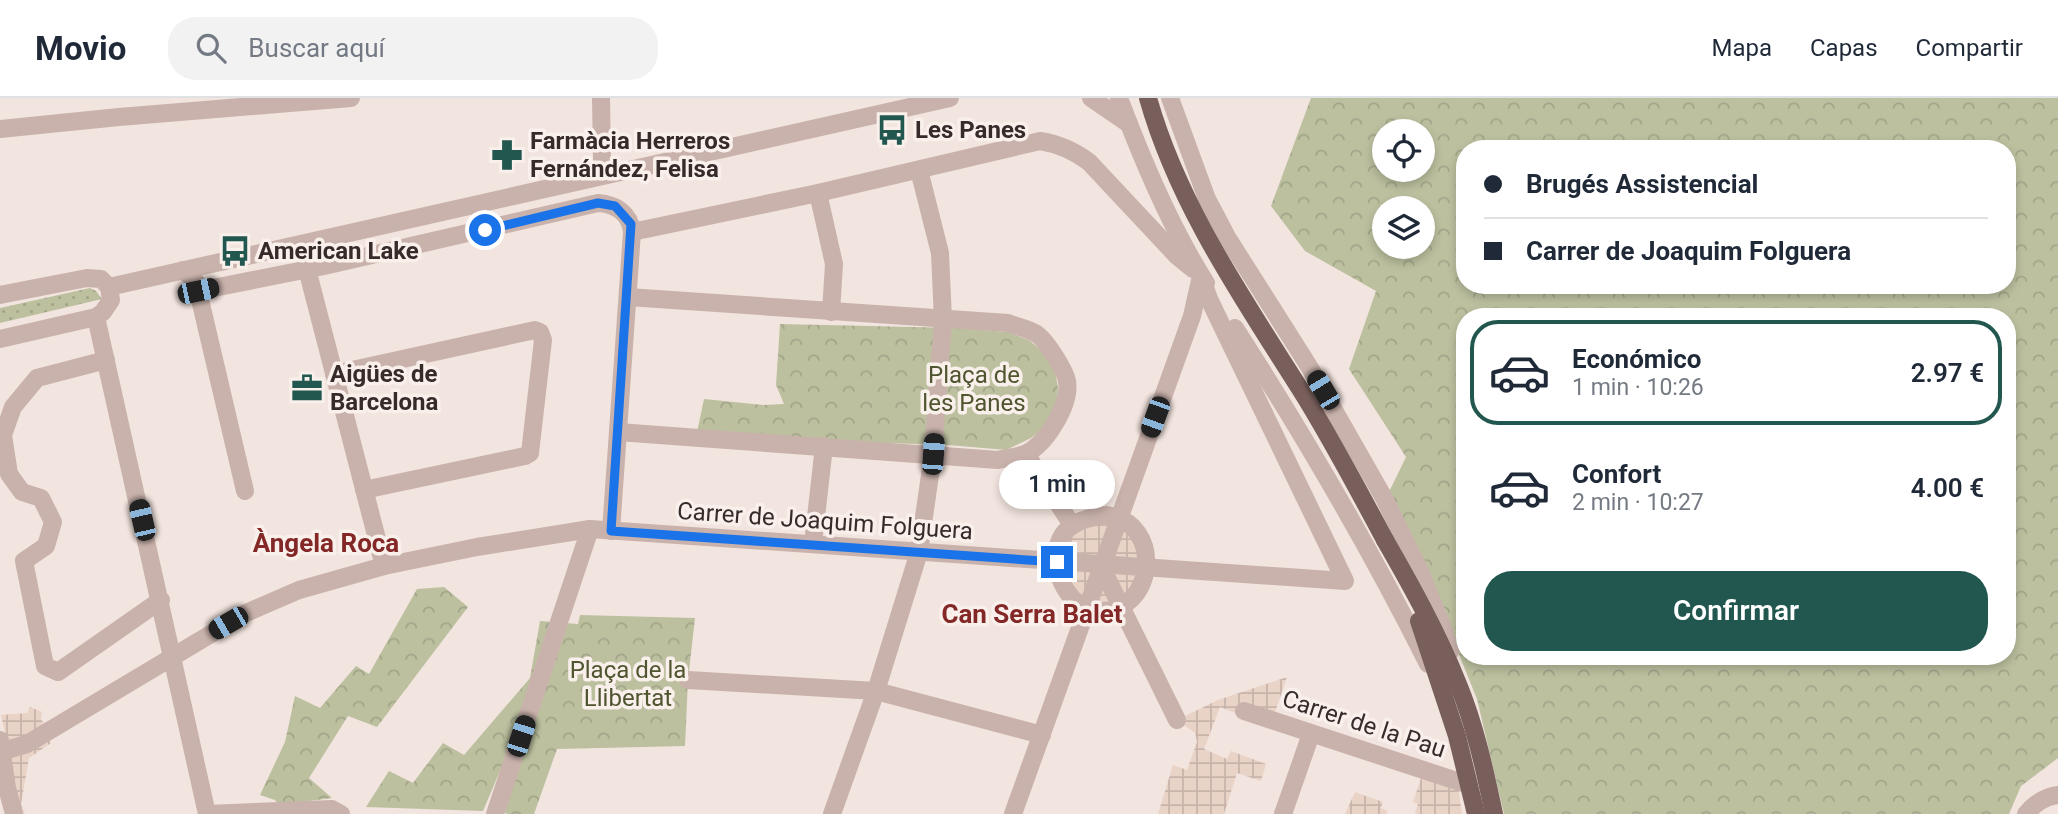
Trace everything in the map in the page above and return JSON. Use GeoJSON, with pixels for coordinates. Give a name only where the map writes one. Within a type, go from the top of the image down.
{"type":"FeatureCollection","features":[{"type":"Feature","properties":{"kind":"main road"},"geometry":{"type":"LineString","coordinates":[[1148,98],[1168,156],[1189,204],[1213,248],[1322,425],[1385,540],[1450,690],[1475,738],[1494,814]]}},
{"type":"Feature","properties":{"kind":"main road"},"geometry":{"type":"LineString","coordinates":[[1450,690],[1457,736],[1476,814]]}},
{"type":"Feature","properties":{"kind":"street"},"geometry":{"type":"LineString","coordinates":[[0,129],[351,98]]}},
{"type":"Feature","properties":{"kind":"street"},"geometry":{"type":"LineString","coordinates":[[598,203],[601,98]]}},
{"type":"Feature","properties":{"kind":"street"},"geometry":{"type":"LineString","coordinates":[[109,287],[950,98]]}},
{"type":"Feature","properties":{"kind":"street"},"geometry":{"type":"LineString","coordinates":[[1091,98],[1129,124]]}},
{"type":"Feature","properties":{"kind":"street"},"geometry":{"type":"LineString","coordinates":[[1119,98],[1173,223],[1201,276],[1285,407],[1450,690]]}},
{"type":"Feature","properties":{"kind":"street"},"geometry":{"type":"LineString","coordinates":[[1170,98],[1207,199],[1227,237],[1317,379],[1384,498],[1420,571],[1443,628],[1450,690]]}},
{"type":"Feature","properties":{"kind":"street"},"geometry":{"type":"LineString","coordinates":[[1176,117],[1180,98]]}},
{"type":"Feature","properties":{"kind":"street"},"geometry":{"type":"LineString","coordinates":[[632,232],[818,193],[1040,141],[1059,144],[1075,152],[1089,162],[1177,256],[1201,276],[1209,299],[1345,581],[1147,569]]}},
{"type":"Feature","properties":{"kind":"street"},"geometry":{"type":"LineString","coordinates":[[832,814],[876,691],[919,552],[933,454],[943,320],[940,253],[919,170]]}},
{"type":"Feature","properties":{"kind":"street"},"geometry":{"type":"LineString","coordinates":[[818,193],[834,264],[831,312]]}},
{"type":"Feature","properties":{"kind":"street"},"geometry":{"type":"LineString","coordinates":[[1144,221],[1162,227],[1203,207],[1207,199]]}},
{"type":"Feature","properties":{"kind":"street"},"geometry":{"type":"LineString","coordinates":[[198,291],[598,203],[615,206],[629,220],[632,232],[611,531]]}},
{"type":"Feature","properties":{"kind":"street"},"geometry":{"type":"LineString","coordinates":[[307,269],[384,566]]}},
{"type":"Feature","properties":{"kind":"street"},"geometry":{"type":"LineString","coordinates":[[183,270],[196,282],[245,491]]}},
{"type":"Feature","properties":{"kind":"street"},"geometry":{"type":"LineString","coordinates":[[1013,814],[1192,316],[1201,276]]}},
{"type":"Feature","properties":{"kind":"street"},"geometry":{"type":"LineString","coordinates":[[0,295],[86,278],[101,279],[109,287],[111,300],[96,317],[0,339]]}},
{"type":"Feature","properties":{"kind":"street"},"geometry":{"type":"LineString","coordinates":[[618,432],[998,460],[1026,454],[1057,421],[1068,382],[1058,361],[1038,335],[1008,323],[628,297]]}},
{"type":"Feature","properties":{"kind":"street"},"geometry":{"type":"LineString","coordinates":[[96,317],[207,814],[331,809],[341,814]]}},
{"type":"Feature","properties":{"kind":"street"},"geometry":{"type":"LineString","coordinates":[[334,374],[535,330],[540,332],[543,340],[530,453],[364,490]]}},
{"type":"Feature","properties":{"kind":"street"},"geometry":{"type":"LineString","coordinates":[[106,360],[37,377],[13,407],[3,435],[9,474],[22,492],[41,498],[53,522],[46,546],[24,561],[46,666],[58,672],[161,600]]}},
{"type":"Feature","properties":{"kind":"street"},"geometry":{"type":"LineString","coordinates":[[813,544],[824,446]]}},
{"type":"Feature","properties":{"kind":"street"},"geometry":{"type":"LineString","coordinates":[[1026,454],[1072,524]]}},
{"type":"Feature","properties":{"kind":"street"},"geometry":{"type":"LineString","coordinates":[[1091,517],[1118,517],[1136,530],[1143,542],[1147,569],[1139,590],[1121,606],[1099,611],[1086,608],[1065,589],[1057,562],[1058,550],[1072,524],[1091,517]]}},
{"type":"Feature","properties":{"kind":"street"},"geometry":{"type":"LineString","coordinates":[[495,814],[590,529]]}},
{"type":"Feature","properties":{"kind":"street","name":"Carrer de Joaquim Folguera"},"geometry":{"type":"LineString","coordinates":[[1,748],[27,744],[246,612],[299,590],[384,566],[477,547],[590,529],[1147,569]]}},
{"type":"Feature","properties":{"kind":"street"},"geometry":{"type":"LineString","coordinates":[[1101,566],[1177,720]]}},
{"type":"Feature","properties":{"kind":"street"},"geometry":{"type":"LineString","coordinates":[[688,680],[876,691],[1042,735]]}},
{"type":"Feature","properties":{"kind":"street","name":"Carrer de la Pau"},"geometry":{"type":"LineString","coordinates":[[1244,711],[1469,785]]}},
{"type":"Feature","properties":{"kind":"street"},"geometry":{"type":"LineString","coordinates":[[1283,814],[1311,734]]}},
{"type":"Feature","properties":{"kind":"street"},"geometry":{"type":"LineString","coordinates":[[1,748],[9,811]]}},
{"type":"Feature","properties":{"kind":"street"},"geometry":{"type":"LineString","coordinates":[[2026,814],[2034,804],[2054,792]]}},
{"type":"Feature","properties":{"kind":"green space"},"geometry":{"type":"Polygon","coordinates":[[[1311,98],[2058,98],[2058,758],[2021,786],[2009,814],[1504,814],[1477,699],[1463,665],[2016,665],[2016,308],[1456,308],[1456,647],[1388,494],[1406,457],[1349,369],[1376,291],[1305,251],[1271,206],[1311,98]]]}},
{"type":"Feature","properties":{"kind":"green space"},"geometry":{"type":"Polygon","coordinates":[[[90,288],[102,299],[0,323],[0,308],[90,288]]]}},
{"type":"Feature","properties":{"kind":"green space","name":"Plaça de les Panes"},"geometry":{"type":"Polygon","coordinates":[[[780,324],[957,328],[1007,332],[1029,340],[1054,366],[1058,387],[1057,406],[1047,425],[1031,438],[1006,450],[948,445],[696,437],[704,399],[763,405],[784,404],[776,385],[780,324]]]}},
{"type":"Feature","properties":{"kind":"green space"},"geometry":{"type":"Polygon","coordinates":[[[444,587],[468,607],[377,727],[348,716],[309,778],[332,798],[279,805],[275,800],[260,795],[285,742],[295,696],[320,708],[356,666],[369,674],[417,589],[444,587]]]}},
{"type":"Feature","properties":{"kind":"green space","name":"Plaça de la Llibertat"},"geometry":{"type":"Polygon","coordinates":[[[580,615],[695,618],[688,680],[685,746],[557,749],[534,814],[508,814],[505,813],[522,719],[483,811],[366,807],[389,771],[413,783],[443,743],[464,755],[530,678],[540,621],[578,624],[580,615]]]}},
{"type":"Feature","properties":{"kind":"shaded area"},"geometry":{"type":"Polygon","coordinates":[[[1118,517],[1147,556],[1121,606],[1075,600],[1058,550],[1072,525],[1118,517]]]}},
{"type":"Feature","properties":{"kind":"shaded area"},"geometry":{"type":"Polygon","coordinates":[[[1287,677],[1272,721],[1243,716],[1220,707],[1204,749],[1227,759],[1231,751],[1266,764],[1261,781],[1237,773],[1224,814],[1158,814],[1173,765],[1187,770],[1197,742],[1195,733],[1177,720],[1218,700],[1287,677]]]}},
{"type":"Feature","properties":{"kind":"shaded area"},"geometry":{"type":"Polygon","coordinates":[[[30,707],[42,712],[41,719],[46,727],[24,740],[7,742],[1,715],[27,713],[30,707]]]}},
{"type":"Feature","properties":{"kind":"shaded area"},"geometry":{"type":"Polygon","coordinates":[[[47,738],[51,743],[29,758],[21,804],[25,814],[20,814],[10,763],[12,756],[47,738]]]}},
{"type":"Feature","properties":{"kind":"shaded area"},"geometry":{"type":"Polygon","coordinates":[[[1424,769],[1457,780],[1462,814],[1415,814],[1418,804],[1413,802],[1424,769]]]}},
{"type":"Feature","properties":{"kind":"shaded area"},"geometry":{"type":"Polygon","coordinates":[[[1355,792],[1383,802],[1381,808],[1388,811],[1386,814],[1345,814],[1355,792]]]}},
{"type":"Feature","properties":{"kind":"place","name":"Les Panes"},"geometry":{"type":"Point","coordinates":[892,130]}},
{"type":"Feature","properties":{"kind":"place","name":"Farmàcia Herreros Fernández, Felisa"},"geometry":{"type":"Point","coordinates":[507,155]}},
{"type":"Feature","properties":{"kind":"place","name":"American Lake"},"geometry":{"type":"Point","coordinates":[235,251]}},
{"type":"Feature","properties":{"kind":"place","name":"Aigües de Barcelona"},"geometry":{"type":"Point","coordinates":[307,388]}},
{"type":"Feature","properties":{"kind":"district","name":"Àngela Roca"},"geometry":{"type":"Point","coordinates":[326,543]}},
{"type":"Feature","properties":{"kind":"district","name":"Can Serra Balet"},"geometry":{"type":"Point","coordinates":[1032,614]}},
{"type":"Feature","properties":{"kind":"route"},"geometry":{"type":"LineString","coordinates":[[485,230],[598,203],[620,209],[631,224],[611,531],[1057,562]]}}]}
